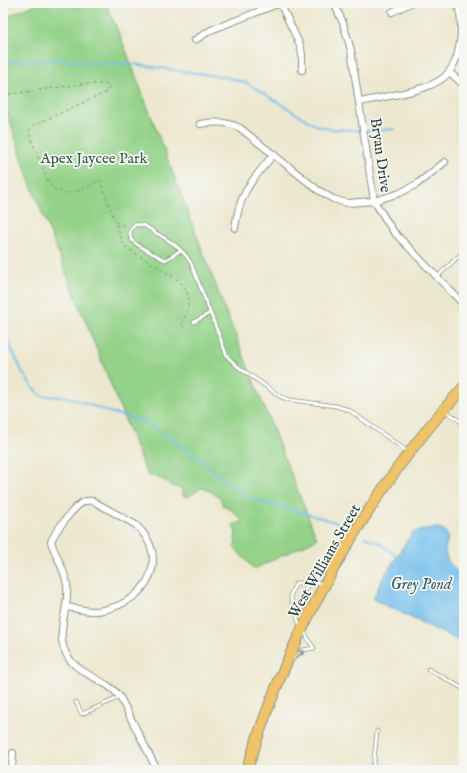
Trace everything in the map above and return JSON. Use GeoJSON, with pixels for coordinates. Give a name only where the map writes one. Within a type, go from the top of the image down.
{"type":"FeatureCollection","features":[{"type":"Feature","properties":{"kind":"main road","name":"West Williams Street"},"geometry":{"type":"LineString","coordinates":[[247,770],[287,663],[302,629],[326,583],[366,516],[409,453],[464,387]]}},
{"type":"Feature","properties":{"kind":"street"},"geometry":{"type":"LineString","coordinates":[[195,40],[211,30],[280,3],[300,45],[302,54],[302,70]]}},
{"type":"Feature","properties":{"kind":"street","name":"Bryan Drive"},"geometry":{"type":"LineString","coordinates":[[334,3],[343,24],[351,50],[374,201],[393,231],[438,276],[464,305]]}},
{"type":"Feature","properties":{"kind":"street"},"geometry":{"type":"LineString","coordinates":[[392,12],[411,3]]}},
{"type":"Feature","properties":{"kind":"street"},"geometry":{"type":"LineString","coordinates":[[360,102],[427,88],[438,82],[449,72],[459,53],[461,21],[458,3]]}},
{"type":"Feature","properties":{"kind":"street"},"geometry":{"type":"LineString","coordinates":[[449,72],[464,85]]}},
{"type":"Feature","properties":{"kind":"street"},"geometry":{"type":"LineString","coordinates":[[200,124],[220,122],[235,125],[246,131],[325,195],[347,203],[374,201],[409,189],[445,162]]}},
{"type":"Feature","properties":{"kind":"street"},"geometry":{"type":"LineString","coordinates":[[235,228],[236,216],[244,193],[252,180],[274,154]]}},
{"type":"Feature","properties":{"kind":"street"},"geometry":{"type":"LineString","coordinates":[[67,607],[96,611],[122,604],[137,595],[147,582],[152,569],[152,550],[141,530],[93,501],[87,500],[79,505],[55,532],[51,542],[66,580],[68,591],[67,607],[62,624],[64,650],[78,668],[111,687],[120,697],[149,754],[159,770]]}},
{"type":"Feature","properties":{"kind":"street"},"geometry":{"type":"LineString","coordinates":[[12,770],[13,753]]}},
{"type":"Feature","properties":{"kind":"lane"},"geometry":{"type":"LineString","coordinates":[[181,250],[165,260],[133,242],[130,232],[133,226],[140,224],[144,225],[181,250],[186,254],[191,263],[227,356],[237,366],[281,397],[291,400],[336,406],[349,410],[409,453]]}},
{"type":"Feature","properties":{"kind":"lane"},"geometry":{"type":"LineString","coordinates":[[438,276],[464,251]]}},
{"type":"Feature","properties":{"kind":"lane"},"geometry":{"type":"LineString","coordinates":[[194,322],[210,313]]}},
{"type":"Feature","properties":{"kind":"lane"},"geometry":{"type":"LineString","coordinates":[[444,410],[464,424]]}},
{"type":"Feature","properties":{"kind":"lane"},"geometry":{"type":"LineString","coordinates":[[287,663],[303,650],[314,648],[302,629],[291,599],[291,593],[296,583],[326,583]]}},
{"type":"Feature","properties":{"kind":"lane"},"geometry":{"type":"LineString","coordinates":[[295,611],[308,584]]}},
{"type":"Feature","properties":{"kind":"lane"},"geometry":{"type":"LineString","coordinates":[[428,669],[464,689]]}},
{"type":"Feature","properties":{"kind":"lane"},"geometry":{"type":"LineString","coordinates":[[76,702],[82,714],[120,697]]}},
{"type":"Feature","properties":{"kind":"lane"},"geometry":{"type":"LineString","coordinates":[[373,770],[377,731]]}},
{"type":"Feature","properties":{"kind":"path"},"geometry":{"type":"LineString","coordinates":[[3,95],[82,84],[106,84],[108,86],[109,88],[107,92],[34,125],[29,131],[30,136],[52,188],[57,192],[70,193],[100,181],[122,241],[127,249],[178,280],[185,287],[188,297],[188,306],[186,315],[181,325],[185,328]]}},
{"type":"Feature","properties":{"kind":"path"},"geometry":{"type":"LineString","coordinates":[[116,222],[128,227]]}},
{"type":"Feature","properties":{"kind":"green space","name":"Apex Jaycee Park"},"geometry":{"type":"Polygon","coordinates":[[[39,3],[106,3],[125,48],[226,312],[317,539],[254,569],[233,546],[236,544],[236,533],[233,525],[243,522],[232,510],[223,506],[218,496],[201,488],[188,497],[183,495],[181,488],[174,487],[162,479],[147,475],[29,180],[3,99],[3,18],[39,3]]]}},
{"type":"Feature","properties":{"kind":"water","name":"Grey Pond"},"geometry":{"type":"Polygon","coordinates":[[[439,528],[447,534],[448,537],[445,550],[450,564],[455,570],[464,576],[464,634],[457,640],[373,599],[383,578],[412,533],[425,529],[439,528]]]}},
{"type":"Feature","properties":{"kind":"waterway"},"geometry":{"type":"LineString","coordinates":[[3,62],[62,60],[90,63],[132,64],[225,77],[247,83],[315,125],[330,129],[374,131],[395,129]]}},
{"type":"Feature","properties":{"kind":"waterway"},"geometry":{"type":"LineString","coordinates":[[3,337],[7,340],[24,375],[41,396],[68,397],[106,411],[147,423],[204,462],[229,485],[247,498],[342,524]]}},
{"type":"Feature","properties":{"kind":"waterway"},"geometry":{"type":"LineString","coordinates":[[365,537],[379,543],[397,556]]}}]}
